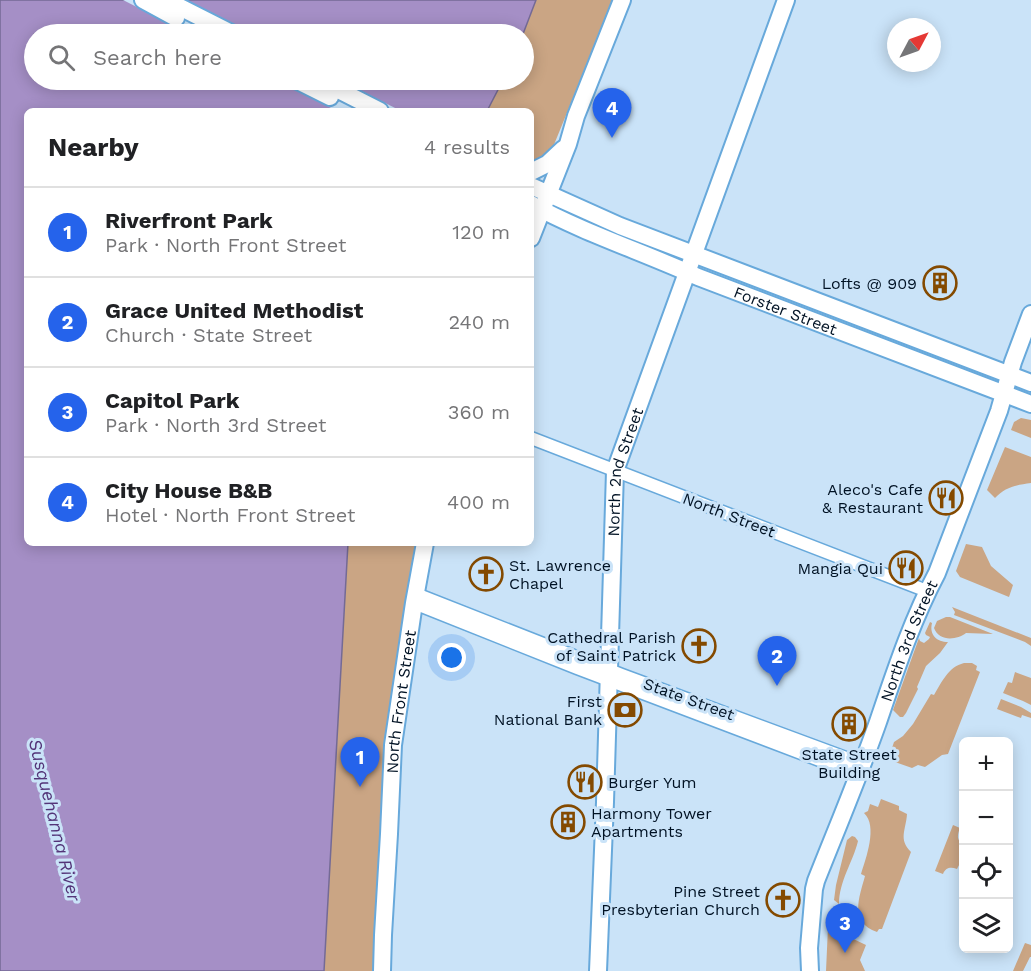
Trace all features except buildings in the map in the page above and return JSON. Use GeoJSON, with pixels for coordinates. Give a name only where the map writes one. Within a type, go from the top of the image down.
{"type":"FeatureCollection","features":[{"type":"Feature","properties":{"kind":"main road"},"geometry":{"type":"LineString","coordinates":[[142,0],[189,24]]}},
{"type":"Feature","properties":{"kind":"main road"},"geometry":{"type":"LineString","coordinates":[[166,0],[213,24]]}},
{"type":"Feature","properties":{"kind":"main road"},"geometry":{"type":"LineString","coordinates":[[534,226],[540,203],[568,144],[576,116],[622,0]]}},
{"type":"Feature","properties":{"kind":"main road","name":"North 2nd Street"},"geometry":{"type":"LineString","coordinates":[[598,971],[615,471],[786,0]]}},
{"type":"Feature","properties":{"kind":"main road"},"geometry":{"type":"LineString","coordinates":[[316,90],[351,108]]}},
{"type":"Feature","properties":{"kind":"main road"},"geometry":{"type":"LineString","coordinates":[[339,90],[374,108]]}},
{"type":"Feature","properties":{"kind":"main road"},"geometry":{"type":"LineString","coordinates":[[534,170],[547,164],[568,144]]}},
{"type":"Feature","properties":{"kind":"main road","name":"Forster Street"},"geometry":{"type":"LineString","coordinates":[[540,203],[620,226],[694,253],[1031,383]]}},
{"type":"Feature","properties":{"kind":"main road","name":"Forster Street"},"geometry":{"type":"LineString","coordinates":[[540,203],[688,272],[1031,404]]}},
{"type":"Feature","properties":{"kind":"main road","name":"North 3rd Street"},"geometry":{"type":"LineString","coordinates":[[810,971],[809,948],[814,889],[861,770],[894,675],[927,591],[937,573],[995,422],[1031,314]]}},
{"type":"Feature","properties":{"kind":"main road","name":"North Front Street"},"geometry":{"type":"LineString","coordinates":[[382,971],[393,745],[424,546]]}},
{"type":"Feature","properties":{"kind":"street","name":"North Street"},"geometry":{"type":"LineString","coordinates":[[534,439],[927,591]]}},
{"type":"Feature","properties":{"kind":"street","name":"State Street"},"geometry":{"type":"LineString","coordinates":[[415,599],[455,610],[526,636],[608,674],[861,770]]}},
{"type":"Feature","properties":{"kind":"shaded area"},"geometry":{"type":"Polygon","coordinates":[[[536,0],[613,0],[534,194],[534,108],[489,108],[498,90],[534,90],[534,24],[527,24],[536,0]]]}},
{"type":"Feature","properties":{"kind":"shaded area"},"geometry":{"type":"Polygon","coordinates":[[[1021,418],[1031,420],[1031,438],[1011,430],[1014,422],[1021,418]]]}},
{"type":"Feature","properties":{"kind":"shaded area"},"geometry":{"type":"Polygon","coordinates":[[[1005,447],[1031,457],[1031,483],[1011,487],[995,498],[987,490],[1005,447]]]}},
{"type":"Feature","properties":{"kind":"shaded area"},"geometry":{"type":"Polygon","coordinates":[[[966,544],[982,547],[991,566],[1013,585],[1009,597],[960,577],[956,571],[966,544]]]}},
{"type":"Feature","properties":{"kind":"shaded area"},"geometry":{"type":"Polygon","coordinates":[[[348,546],[418,546],[378,971],[324,971],[348,546]]]}},
{"type":"Feature","properties":{"kind":"shaded area"},"geometry":{"type":"Polygon","coordinates":[[[952,607],[1031,638],[1031,646],[954,615],[952,607]]]}},
{"type":"Feature","properties":{"kind":"shaded area"},"geometry":{"type":"Polygon","coordinates":[[[946,617],[993,634],[966,633],[958,637],[944,638],[936,633],[934,628],[937,621],[946,617]]]}},
{"type":"Feature","properties":{"kind":"shaded area"},"geometry":{"type":"Polygon","coordinates":[[[930,622],[935,637],[940,641],[948,642],[926,666],[906,713],[900,717],[893,710],[919,638],[924,643],[930,637],[925,633],[930,622]]]}},
{"type":"Feature","properties":{"kind":"shaded area"},"geometry":{"type":"Polygon","coordinates":[[[964,663],[972,663],[980,672],[948,754],[942,755],[925,767],[918,765],[912,768],[895,762],[898,754],[891,751],[894,742],[903,736],[913,724],[931,694],[934,695],[950,671],[964,663]]]}},
{"type":"Feature","properties":{"kind":"shaded area"},"geometry":{"type":"Polygon","coordinates":[[[1015,672],[1031,678],[1031,705],[1003,693],[1008,682],[1012,683],[1015,672]]]}},
{"type":"Feature","properties":{"kind":"shaded area"},"geometry":{"type":"Polygon","coordinates":[[[1001,699],[1031,713],[1031,718],[1022,715],[1021,718],[997,709],[1001,699]]]}},
{"type":"Feature","properties":{"kind":"shaded area"},"geometry":{"type":"Polygon","coordinates":[[[881,799],[899,806],[899,810],[907,814],[904,838],[911,852],[882,929],[877,932],[862,922],[858,909],[865,876],[861,874],[871,834],[868,819],[864,813],[868,811],[870,804],[878,807],[881,799]]]}},
{"type":"Feature","properties":{"kind":"shaded area"},"geometry":{"type":"Polygon","coordinates":[[[953,825],[959,828],[957,869],[949,868],[943,874],[935,871],[953,825]]]}},
{"type":"Feature","properties":{"kind":"shaded area"},"geometry":{"type":"Polygon","coordinates":[[[852,836],[858,841],[841,887],[839,904],[834,900],[836,885],[847,840],[852,836]]]}},
{"type":"Feature","properties":{"kind":"shaded area"},"geometry":{"type":"Polygon","coordinates":[[[828,927],[866,945],[860,960],[865,971],[826,971],[828,927]]]}},
{"type":"Feature","properties":{"kind":"shaded area"},"geometry":{"type":"Polygon","coordinates":[[[1025,943],[1031,945],[1031,957],[1023,971],[1013,971],[1025,943]]]}},
{"type":"Feature","properties":{"kind":"water","name":"Susquehanna River"},"geometry":{"type":"Polygon","coordinates":[[[0,0],[536,0],[527,24],[24,24],[24,90],[498,90],[489,108],[24,108],[24,546],[348,546],[324,971],[0,971],[0,0]]]}},
{"type":"Feature","properties":{"kind":"pier"},"geometry":{"type":"Polygon","coordinates":[[[123,0],[186,0],[233,24],[170,24],[123,0]]]}},
{"type":"Feature","properties":{"kind":"pier"},"geometry":{"type":"Polygon","coordinates":[[[296,90],[360,90],[395,108],[331,108],[296,90]]]}},
{"type":"Feature","properties":{"kind":"place","name":"City House B&B"},"geometry":{"type":"Point","coordinates":[612,138]}},
{"type":"Feature","properties":{"kind":"place","name":"Lofts @ 909"},"geometry":{"type":"Point","coordinates":[940,283]}},
{"type":"Feature","properties":{"kind":"place","name":"Aleco's Cafe & Restaurant"},"geometry":{"type":"Point","coordinates":[946,498]}},
{"type":"Feature","properties":{"kind":"place","name":"Mangia Qui"},"geometry":{"type":"Point","coordinates":[906,568]}},
{"type":"Feature","properties":{"kind":"place","name":"St. Lawrence Chapel"},"geometry":{"type":"Point","coordinates":[486,574]}},
{"type":"Feature","properties":{"kind":"place","name":"Cathedral Parish of Saint Patrick"},"geometry":{"type":"Point","coordinates":[699,646]}},
{"type":"Feature","properties":{"kind":"place","name":"Grace United Methodist"},"geometry":{"type":"Point","coordinates":[777,686]}},
{"type":"Feature","properties":{"kind":"place","name":"First National Bank"},"geometry":{"type":"Point","coordinates":[625,710]}},
{"type":"Feature","properties":{"kind":"place","name":"State Street Building"},"geometry":{"type":"Point","coordinates":[849,724]}},
{"type":"Feature","properties":{"kind":"place","name":"Burger Yum"},"geometry":{"type":"Point","coordinates":[585,782]}},
{"type":"Feature","properties":{"kind":"place","name":"Riverfront Park"},"geometry":{"type":"Point","coordinates":[360,787]}},
{"type":"Feature","properties":{"kind":"place","name":"Harmony Tower Apartments"},"geometry":{"type":"Point","coordinates":[568,822]}},
{"type":"Feature","properties":{"kind":"place","name":"Pine Street Presbyterian Church"},"geometry":{"type":"Point","coordinates":[783,900]}},
{"type":"Feature","properties":{"kind":"place","name":"Capitol Park"},"geometry":{"type":"Point","coordinates":[845,953]}}]}
